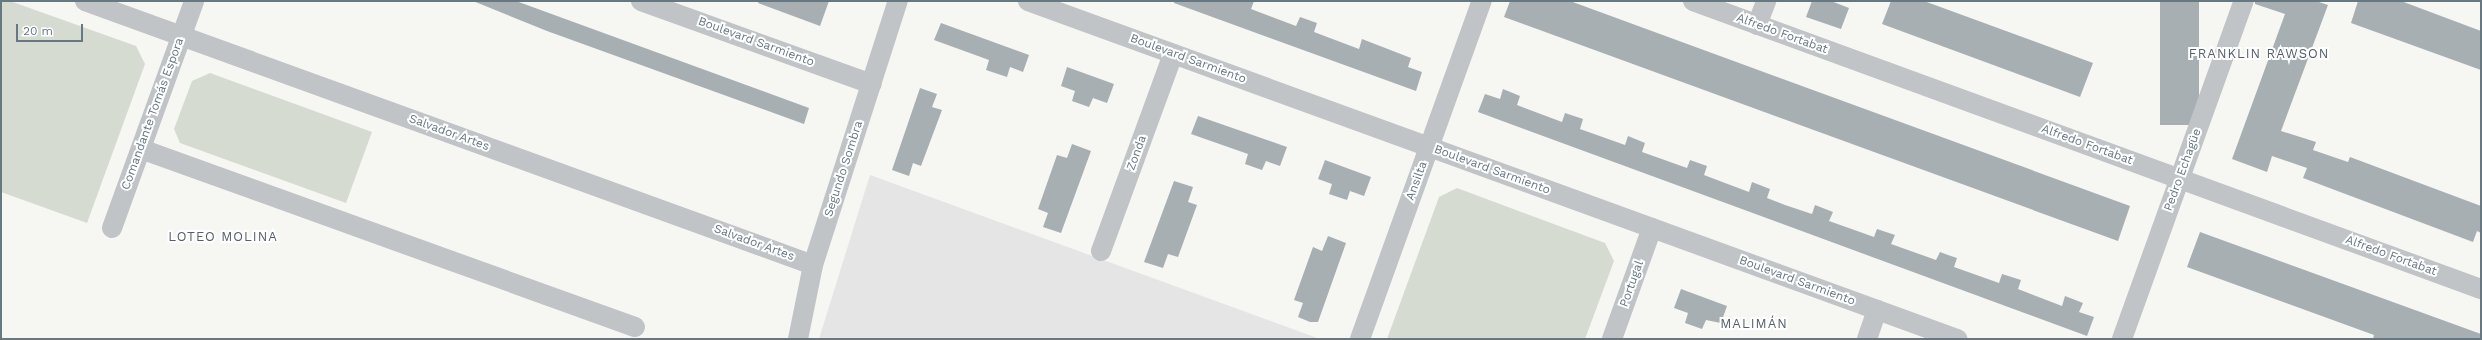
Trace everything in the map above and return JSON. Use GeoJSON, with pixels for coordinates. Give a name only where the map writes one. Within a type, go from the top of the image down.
{"type":"FeatureCollection","features":[{"type":"Feature","properties":{"kind":"street","name":"Salvador Artes"},"geometry":{"type":"LineString","coordinates":[[84,1],[813,265]]}},
{"type":"Feature","properties":{"kind":"street","name":"Comandante Tomás Espora"},"geometry":{"type":"LineString","coordinates":[[112,228],[194,1]]}},
{"type":"Feature","properties":{"kind":"street","name":"Boulevard Sarmiento"},"geometry":{"type":"LineString","coordinates":[[641,1],[871,84]]}},
{"type":"Feature","properties":{"kind":"street","name":"Segundo Sombra"},"geometry":{"type":"LineString","coordinates":[[798,339],[813,265],[898,1]]}},
{"type":"Feature","properties":{"kind":"street","name":"Boulevard Sarmiento"},"geometry":{"type":"LineString","coordinates":[[1028,1],[1956,339]]}},
{"type":"Feature","properties":{"kind":"street","name":"Ansilta"},"geometry":{"type":"LineString","coordinates":[[1360,339],[1482,1]]}},
{"type":"Feature","properties":{"kind":"street","name":"Alfredo Fortabat"},"geometry":{"type":"LineString","coordinates":[[1693,1],[2481,289]]}},
{"type":"Feature","properties":{"kind":"street"},"geometry":{"type":"LineString","coordinates":[[1757,24],[1766,1]]}},
{"type":"Feature","properties":{"kind":"street","name":"Pedro Echagüe"},"geometry":{"type":"LineString","coordinates":[[2122,339],[2244,1]]}},
{"type":"Feature","properties":{"kind":"street","name":"Zonda"},"geometry":{"type":"LineString","coordinates":[[1101,251],[1173,54]]}},
{"type":"Feature","properties":{"kind":"street"},"geometry":{"type":"LineString","coordinates":[[141,148],[635,327]]}},
{"type":"Feature","properties":{"kind":"street","name":"Portugal"},"geometry":{"type":"LineString","coordinates":[[1612,339],[1652,228]]}},
{"type":"Feature","properties":{"kind":"street"},"geometry":{"type":"LineString","coordinates":[[1867,339],[1877,310]]}},
{"type":"Feature","properties":{"kind":"shaded area"},"geometry":{"type":"Polygon","coordinates":[[[1,1],[10,1],[136,46],[145,64],[87,223],[1,192],[1,1]]]}},
{"type":"Feature","properties":{"kind":"shaded area"},"geometry":{"type":"Polygon","coordinates":[[[210,73],[372,132],[346,203],[180,143],[174,129],[192,81],[210,73]]]}},
{"type":"Feature","properties":{"kind":"shaded area"},"geometry":{"type":"Polygon","coordinates":[[[870,175],[1320,339],[819,339],[870,175]]]}},
{"type":"Feature","properties":{"kind":"shaded area"},"geometry":{"type":"Polygon","coordinates":[[[1457,188],[1605,243],[1614,261],[1585,339],[1387,339],[1439,197],[1457,188]]]}},
{"type":"Feature","properties":{"kind":"building"},"geometry":{"type":"Polygon","coordinates":[[[473,1],[516,1],[809,108],[804,124],[547,31],[473,1]]]}},
{"type":"Feature","properties":{"kind":"building"},"geometry":{"type":"Polygon","coordinates":[[[759,1],[829,1],[820,26],[758,3],[759,1]]]}},
{"type":"Feature","properties":{"kind":"building"},"geometry":{"type":"Polygon","coordinates":[[[1174,1],[1254,1],[1251,9],[1296,26],[1300,17],[1317,23],[1314,32],[1359,49],[1362,39],[1411,58],[1408,67],[1422,72],[1416,91],[1174,3],[1174,1]]]}},
{"type":"Feature","properties":{"kind":"building"},"geometry":{"type":"Polygon","coordinates":[[[1510,1],[1570,1],[2130,206],[2118,241],[1504,17],[1510,1]]]}},
{"type":"Feature","properties":{"kind":"building"},"geometry":{"type":"Polygon","coordinates":[[[1812,1],[1831,1],[1849,8],[1841,29],[1806,17],[1812,1]]]}},
{"type":"Feature","properties":{"kind":"building"},"geometry":{"type":"Polygon","coordinates":[[[1891,1],[1924,1],[2093,63],[2080,97],[1882,24],[1891,1]]]}},
{"type":"Feature","properties":{"kind":"building"},"geometry":{"type":"Polygon","coordinates":[[[2160,1],[2199,1],[2199,125],[2160,125],[2160,1]]]}},
{"type":"Feature","properties":{"kind":"building"},"geometry":{"type":"Polygon","coordinates":[[[2255,1],[2316,1],[2328,5],[2281,131],[2316,142],[2313,150],[2348,162],[2350,157],[2481,206],[2481,233],[2477,231],[2473,242],[2303,178],[2307,168],[2272,156],[2267,172],[2232,159],[2285,14],[2255,4],[2255,1]]]}},
{"type":"Feature","properties":{"kind":"building"},"geometry":{"type":"Polygon","coordinates":[[[2358,1],[2401,1],[2481,31],[2481,70],[2351,23],[2358,1]]]}},
{"type":"Feature","properties":{"kind":"building"},"geometry":{"type":"Polygon","coordinates":[[[941,23],[1029,55],[1023,72],[1010,67],[1007,77],[986,70],[989,60],[934,40],[941,23]]]}},
{"type":"Feature","properties":{"kind":"building"},"geometry":{"type":"Polygon","coordinates":[[[1067,67],[1114,84],[1107,103],[1093,98],[1089,107],[1072,101],[1075,91],[1061,86],[1067,67]]]}},
{"type":"Feature","properties":{"kind":"building"},"geometry":{"type":"Polygon","coordinates":[[[920,88],[937,94],[932,107],[942,110],[921,166],[913,163],[909,176],[892,170],[920,88]]]}},
{"type":"Feature","properties":{"kind":"building"},"geometry":{"type":"Polygon","coordinates":[[[1503,89],[1520,96],[1517,105],[1562,122],[1565,113],[1583,119],[1580,129],[1625,145],[1628,136],[1645,143],[1642,152],[1687,168],[1690,160],[1707,166],[1704,175],[1749,192],[1752,182],[1770,189],[1767,198],[1785,205],[1812,214],[1815,205],[1833,212],[1829,221],[1874,237],[1877,229],[1895,235],[1891,244],[1936,260],[1940,252],[1957,258],[1954,267],[1999,283],[2002,274],[2021,280],[2018,289],[2062,306],[2065,296],[2083,303],[2079,312],[2094,317],[2087,336],[1478,112],[1485,94],[1500,99],[1503,89]]]}},
{"type":"Feature","properties":{"kind":"building"},"geometry":{"type":"Polygon","coordinates":[[[1198,116],[1287,147],[1280,166],[1266,161],[1262,170],[1245,164],[1248,154],[1191,134],[1198,116]]]}},
{"type":"Feature","properties":{"kind":"building"},"geometry":{"type":"Polygon","coordinates":[[[1072,144],[1091,151],[1061,233],[1043,227],[1048,213],[1038,209],[1057,155],[1067,158],[1072,144]]]}},
{"type":"Feature","properties":{"kind":"building"},"geometry":{"type":"Polygon","coordinates":[[[1325,160],[1371,177],[1364,196],[1350,191],[1347,200],[1329,194],[1332,184],[1318,179],[1325,160]]]}},
{"type":"Feature","properties":{"kind":"building"},"geometry":{"type":"Polygon","coordinates":[[[1174,181],[1193,187],[1188,202],[1197,205],[1178,257],[1168,254],[1163,268],[1144,262],[1174,181]]]}},
{"type":"Feature","properties":{"kind":"building"},"geometry":{"type":"Polygon","coordinates":[[[2200,232],[2481,334],[2481,339],[2373,339],[2374,335],[2187,267],[2200,232]]]}},
{"type":"Feature","properties":{"kind":"building"},"geometry":{"type":"Polygon","coordinates":[[[1328,236],[1346,243],[1318,322],[1310,322],[1298,317],[1303,303],[1294,300],[1313,247],[1322,251],[1328,236]]]}},
{"type":"Feature","properties":{"kind":"building"},"geometry":{"type":"Polygon","coordinates":[[[1681,289],[1727,306],[1721,323],[1706,320],[1702,329],[1685,323],[1688,313],[1674,308],[1681,289]]]}},
{"type":"Feature","properties":{"kind":"district","name":"FRANKLIN RAWSON"},"geometry":{"type":"Point","coordinates":[2259,54]}},
{"type":"Feature","properties":{"kind":"district","name":"LOTEO MOLINA"},"geometry":{"type":"Point","coordinates":[223,237]}},
{"type":"Feature","properties":{"kind":"district","name":"MALIMÁN"},"geometry":{"type":"Point","coordinates":[1754,324]}}]}
